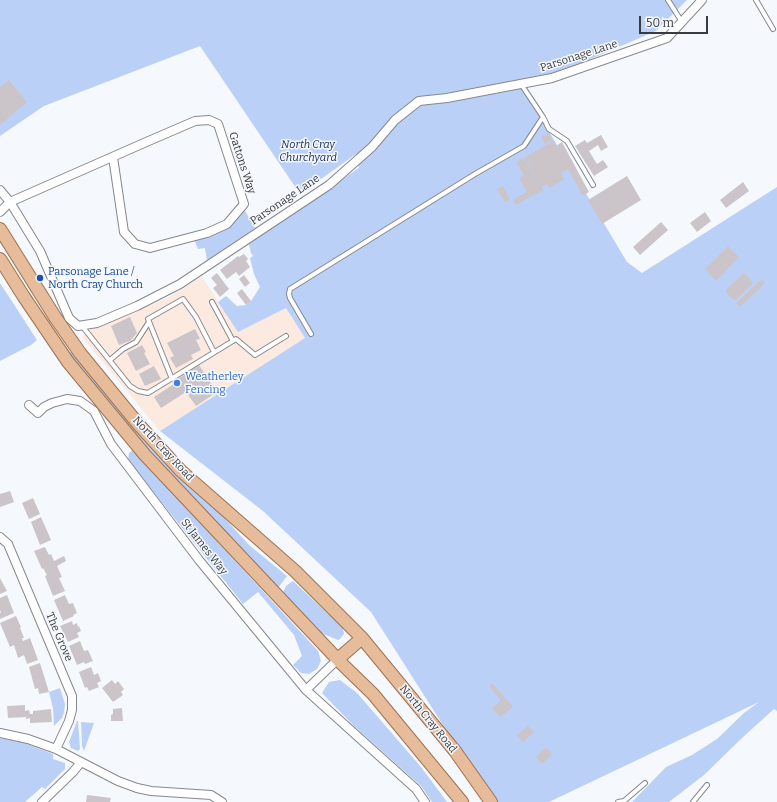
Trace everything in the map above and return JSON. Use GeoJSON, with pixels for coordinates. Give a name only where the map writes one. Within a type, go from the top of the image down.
{"type":"FeatureCollection","features":[{"type":"Feature","properties":{"kind":"main road","name":"North Cray Road"},"geometry":{"type":"LineString","coordinates":[[0,229],[55,317],[80,353],[139,425],[182,471],[295,571],[362,638],[455,751],[491,802]]}},
{"type":"Feature","properties":{"kind":"main road","name":"North Cray Road"},"geometry":{"type":"LineString","coordinates":[[0,259],[68,362],[145,454],[338,659],[373,694],[462,802]]}},
{"type":"Feature","properties":{"kind":"main road"},"geometry":{"type":"LineString","coordinates":[[338,659],[362,638]]}},
{"type":"Feature","properties":{"kind":"street","name":"Parsonage Lane"},"geometry":{"type":"LineString","coordinates":[[81,325],[97,323],[137,306],[180,284],[265,228],[328,185],[372,148],[395,120],[419,101],[447,98],[552,78],[667,38],[702,0]]}},
{"type":"Feature","properties":{"kind":"street","name":"Gattons Way"},"geometry":{"type":"LineString","coordinates":[[0,212],[10,202],[195,121],[209,120],[218,124],[244,204],[227,224],[207,233],[150,248],[135,244],[124,232],[113,158]]}},
{"type":"Feature","properties":{"kind":"street"},"geometry":{"type":"LineString","coordinates":[[0,190],[10,202],[40,251],[68,318],[78,326],[81,325]]}},
{"type":"Feature","properties":{"kind":"street","name":"St James Way"},"geometry":{"type":"LineString","coordinates":[[28,405],[36,416],[44,407],[67,399],[80,401],[94,411],[112,444],[199,560],[306,690],[416,789],[425,802]]}},
{"type":"Feature","properties":{"kind":"street","name":"The Grove"},"geometry":{"type":"LineString","coordinates":[[0,537],[8,544],[72,696],[72,710],[69,721],[56,749]]}},
{"type":"Feature","properties":{"kind":"street"},"geometry":{"type":"LineString","coordinates":[[306,690],[338,659]]}},
{"type":"Feature","properties":{"kind":"street"},"geometry":{"type":"LineString","coordinates":[[0,733],[28,739],[56,749],[118,781],[137,788],[151,791],[211,795],[222,802]]}},
{"type":"Feature","properties":{"kind":"street"},"geometry":{"type":"LineString","coordinates":[[42,802],[82,762]]}},
{"type":"Feature","properties":{"kind":"lane"},"geometry":{"type":"LineString","coordinates":[[668,0],[682,22]]}},
{"type":"Feature","properties":{"kind":"lane"},"geometry":{"type":"LineString","coordinates":[[756,0],[773,29]]}},
{"type":"Feature","properties":{"kind":"lane"},"geometry":{"type":"LineString","coordinates":[[521,84],[543,117],[549,129],[567,141],[593,185]]}},
{"type":"Feature","properties":{"kind":"lane"},"geometry":{"type":"LineString","coordinates":[[311,334],[290,298],[290,289],[475,174],[524,146],[543,117]]}},
{"type":"Feature","properties":{"kind":"lane"},"geometry":{"type":"LineString","coordinates":[[110,360],[123,349],[136,342],[149,322],[148,319],[183,299],[196,317],[214,352]]}},
{"type":"Feature","properties":{"kind":"lane"},"geometry":{"type":"LineString","coordinates":[[212,302],[233,341]]}},
{"type":"Feature","properties":{"kind":"lane"},"geometry":{"type":"LineString","coordinates":[[149,322],[172,379]]}},
{"type":"Feature","properties":{"kind":"lane"},"geometry":{"type":"LineString","coordinates":[[81,325],[130,386],[138,391],[148,393],[236,339],[256,355],[286,336]]}},
{"type":"Feature","properties":{"kind":"lane"},"geometry":{"type":"LineString","coordinates":[[618,802],[624,801],[645,783]]}},
{"type":"Feature","properties":{"kind":"lane"},"geometry":{"type":"LineString","coordinates":[[693,802],[707,785]]}},
{"type":"Feature","properties":{"kind":"shaded area","name":"Weatherley Fencing"},"geometry":{"type":"Polygon","coordinates":[[[202,277],[238,331],[286,308],[305,338],[160,431],[82,337],[91,330],[169,297],[202,277]]]}},
{"type":"Feature","properties":{"kind":"green space","name":"North Cray Churchyard"},"geometry":{"type":"Polygon","coordinates":[[[0,0],[687,0],[656,31],[523,88],[627,262],[642,273],[777,187],[777,711],[774,709],[704,775],[669,802],[632,802],[666,767],[692,755],[717,739],[744,713],[759,702],[549,802],[492,802],[371,612],[263,511],[160,431],[305,338],[286,308],[238,332],[218,302],[226,296],[237,306],[246,305],[251,301],[260,287],[254,274],[250,258],[253,256],[248,241],[359,168],[356,154],[300,194],[200,46],[44,106],[0,136],[0,0]]]}},
{"type":"Feature","properties":{"kind":"green space"},"geometry":{"type":"Polygon","coordinates":[[[244,209],[255,228],[207,260],[205,248],[198,249],[194,239],[219,229],[237,219],[244,209]]]}},
{"type":"Feature","properties":{"kind":"green space"},"geometry":{"type":"Polygon","coordinates":[[[0,283],[37,340],[31,345],[0,361],[0,283]]]}},
{"type":"Feature","properties":{"kind":"green space"},"geometry":{"type":"Polygon","coordinates":[[[73,351],[249,545],[287,576],[278,588],[133,432],[69,353],[73,351]]]}},
{"type":"Feature","properties":{"kind":"green space"},"geometry":{"type":"Polygon","coordinates":[[[133,450],[318,651],[321,661],[317,669],[309,674],[301,673],[293,665],[302,656],[294,635],[258,592],[243,604],[128,460],[129,453],[133,450]]]}},
{"type":"Feature","properties":{"kind":"green space"},"geometry":{"type":"Polygon","coordinates":[[[293,581],[343,628],[344,634],[340,639],[338,640],[321,633],[283,592],[286,586],[293,581]]]}},
{"type":"Feature","properties":{"kind":"green space"},"geometry":{"type":"Polygon","coordinates":[[[340,680],[357,693],[421,767],[447,802],[432,802],[421,786],[355,727],[322,693],[329,682],[340,680]]]}},
{"type":"Feature","properties":{"kind":"green space"},"geometry":{"type":"Polygon","coordinates":[[[60,688],[65,704],[64,712],[62,718],[54,726],[53,708],[49,692],[60,688]]]}},
{"type":"Feature","properties":{"kind":"green space"},"geometry":{"type":"Polygon","coordinates":[[[77,721],[80,749],[78,751],[71,748],[69,742],[77,721]]]}},
{"type":"Feature","properties":{"kind":"green space"},"geometry":{"type":"Polygon","coordinates":[[[81,722],[94,723],[84,751],[82,746],[81,722]]]}},
{"type":"Feature","properties":{"kind":"green space"},"geometry":{"type":"Polygon","coordinates":[[[0,738],[17,740],[53,754],[53,759],[65,763],[65,769],[45,789],[42,787],[25,802],[0,802],[0,738]]]}},
{"type":"Feature","properties":{"kind":"building"},"geometry":{"type":"Polygon","coordinates":[[[9,80],[27,102],[0,125],[0,87],[9,80]]]}},
{"type":"Feature","properties":{"kind":"building"},"geometry":{"type":"Polygon","coordinates":[[[548,133],[552,140],[545,144],[541,137],[548,133]]]}},
{"type":"Feature","properties":{"kind":"building"},"geometry":{"type":"Polygon","coordinates":[[[601,135],[608,147],[601,151],[598,145],[589,151],[597,164],[603,160],[608,167],[594,176],[575,146],[585,140],[587,143],[601,135]]]}},
{"type":"Feature","properties":{"kind":"building"},"geometry":{"type":"Polygon","coordinates":[[[553,141],[556,146],[562,142],[589,192],[583,196],[568,169],[561,173],[564,179],[550,188],[547,184],[541,187],[544,190],[531,197],[528,192],[530,197],[516,205],[513,200],[527,192],[519,178],[524,175],[516,162],[523,158],[541,188],[524,158],[553,141]]]}},
{"type":"Feature","properties":{"kind":"building"},"geometry":{"type":"Polygon","coordinates":[[[627,176],[641,200],[602,224],[588,200],[627,176]]]}},
{"type":"Feature","properties":{"kind":"building"},"geometry":{"type":"Polygon","coordinates":[[[743,182],[749,191],[726,208],[720,200],[743,182]]]}},
{"type":"Feature","properties":{"kind":"building"},"geometry":{"type":"Polygon","coordinates":[[[503,186],[510,199],[505,202],[497,189],[503,186]]]}},
{"type":"Feature","properties":{"kind":"building"},"geometry":{"type":"Polygon","coordinates":[[[705,212],[711,221],[697,232],[690,223],[705,212]]]}},
{"type":"Feature","properties":{"kind":"building"},"geometry":{"type":"Polygon","coordinates":[[[661,222],[668,230],[640,255],[633,247],[661,222]]]}},
{"type":"Feature","properties":{"kind":"building"},"geometry":{"type":"Polygon","coordinates":[[[728,246],[739,257],[716,281],[705,269],[728,246]]]}},
{"type":"Feature","properties":{"kind":"building"},"geometry":{"type":"Polygon","coordinates":[[[244,254],[248,259],[246,261],[250,267],[239,276],[236,272],[227,279],[220,270],[238,256],[239,257],[244,254]]]}},
{"type":"Feature","properties":{"kind":"building"},"geometry":{"type":"Polygon","coordinates":[[[217,273],[229,289],[220,297],[213,288],[217,285],[211,278],[217,273]]]}},
{"type":"Feature","properties":{"kind":"building"},"geometry":{"type":"Polygon","coordinates":[[[744,273],[753,283],[735,301],[725,291],[744,273]]]}},
{"type":"Feature","properties":{"kind":"building"},"geometry":{"type":"Polygon","coordinates":[[[244,275],[250,283],[245,287],[239,279],[244,275]]]}},
{"type":"Feature","properties":{"kind":"building"},"geometry":{"type":"Polygon","coordinates":[[[762,279],[765,283],[740,307],[736,303],[762,279]]]}},
{"type":"Feature","properties":{"kind":"building"},"geometry":{"type":"Polygon","coordinates":[[[242,289],[251,301],[246,305],[237,293],[242,289]]]}},
{"type":"Feature","properties":{"kind":"building"},"geometry":{"type":"Polygon","coordinates":[[[130,317],[137,333],[130,341],[119,345],[111,326],[130,317]]]}},
{"type":"Feature","properties":{"kind":"building"},"geometry":{"type":"Polygon","coordinates":[[[195,329],[200,339],[196,340],[201,350],[191,355],[193,359],[176,368],[170,358],[174,356],[167,343],[195,329]]]}},
{"type":"Feature","properties":{"kind":"building"},"geometry":{"type":"Polygon","coordinates":[[[142,345],[146,352],[144,353],[150,364],[136,371],[127,353],[142,345]]]}},
{"type":"Feature","properties":{"kind":"building"},"geometry":{"type":"Polygon","coordinates":[[[199,365],[217,392],[196,406],[186,392],[161,408],[154,397],[199,365]]]}},
{"type":"Feature","properties":{"kind":"building","name":"Weatherley Fencing"},"geometry":{"type":"Polygon","coordinates":[[[154,366],[161,379],[145,386],[139,374],[154,366]]]}},
{"type":"Feature","properties":{"kind":"building"},"geometry":{"type":"Polygon","coordinates":[[[10,491],[14,502],[0,507],[0,494],[10,491]]]}},
{"type":"Feature","properties":{"kind":"building"},"geometry":{"type":"Polygon","coordinates":[[[33,498],[40,514],[29,519],[22,503],[33,498]]]}},
{"type":"Feature","properties":{"kind":"building"},"geometry":{"type":"Polygon","coordinates":[[[41,517],[51,540],[40,545],[31,522],[41,517]]]}},
{"type":"Feature","properties":{"kind":"building"},"geometry":{"type":"Polygon","coordinates":[[[45,547],[49,555],[51,554],[54,561],[64,556],[66,561],[57,566],[62,577],[59,578],[65,591],[53,596],[45,576],[47,575],[43,568],[42,569],[34,551],[45,547]]]}},
{"type":"Feature","properties":{"kind":"building"},"geometry":{"type":"Polygon","coordinates":[[[0,578],[7,591],[0,594],[0,578]]]}},
{"type":"Feature","properties":{"kind":"building"},"geometry":{"type":"Polygon","coordinates":[[[7,595],[14,613],[0,619],[0,598],[7,595]]]}},
{"type":"Feature","properties":{"kind":"building"},"geometry":{"type":"Polygon","coordinates":[[[65,595],[69,604],[73,603],[77,613],[63,621],[54,600],[65,595]]]}},
{"type":"Feature","properties":{"kind":"building"},"geometry":{"type":"Polygon","coordinates":[[[16,616],[21,627],[20,628],[24,638],[22,638],[23,641],[30,638],[38,660],[27,664],[24,655],[18,658],[14,645],[10,647],[0,623],[16,616]]]}},
{"type":"Feature","properties":{"kind":"building"},"geometry":{"type":"Polygon","coordinates":[[[72,621],[73,625],[77,623],[81,631],[77,633],[79,637],[68,642],[60,626],[72,621]]]}},
{"type":"Feature","properties":{"kind":"building"},"geometry":{"type":"Polygon","coordinates":[[[80,641],[84,651],[88,650],[93,661],[85,664],[84,662],[77,665],[69,646],[80,641]]]}},
{"type":"Feature","properties":{"kind":"building"},"geometry":{"type":"Polygon","coordinates":[[[40,663],[49,692],[39,694],[38,688],[35,689],[29,667],[40,663]]]}},
{"type":"Feature","properties":{"kind":"building"},"geometry":{"type":"Polygon","coordinates":[[[91,667],[94,675],[98,673],[101,681],[97,683],[99,687],[89,691],[87,687],[85,688],[79,672],[91,667]]]}},
{"type":"Feature","properties":{"kind":"building"},"geometry":{"type":"Polygon","coordinates":[[[112,680],[115,684],[118,681],[124,689],[121,692],[123,695],[113,702],[102,688],[112,680]]]}},
{"type":"Feature","properties":{"kind":"building"},"geometry":{"type":"Polygon","coordinates":[[[492,683],[513,707],[500,717],[492,708],[501,701],[489,686],[492,683]]]}},
{"type":"Feature","properties":{"kind":"building"},"geometry":{"type":"Polygon","coordinates":[[[25,705],[25,711],[29,710],[30,714],[33,714],[33,711],[51,709],[52,722],[30,723],[30,718],[26,719],[26,717],[8,718],[7,706],[25,705]]]}},
{"type":"Feature","properties":{"kind":"building"},"geometry":{"type":"Polygon","coordinates":[[[122,708],[123,721],[111,721],[113,709],[122,708]]]}},
{"type":"Feature","properties":{"kind":"building"},"geometry":{"type":"Polygon","coordinates":[[[528,726],[534,732],[523,742],[517,735],[528,726]]]}},
{"type":"Feature","properties":{"kind":"building"},"geometry":{"type":"Polygon","coordinates":[[[546,747],[552,754],[542,764],[536,757],[546,747]]]}},
{"type":"Feature","properties":{"kind":"building"},"geometry":{"type":"Polygon","coordinates":[[[87,795],[111,798],[110,802],[86,802],[87,795]]]}},
{"type":"Feature","properties":{"kind":"place","name":"Parsonage Lane / North Cray Church"},"geometry":{"type":"Point","coordinates":[40,278]}},
{"type":"Feature","properties":{"kind":"place","name":"Weatherley Fencing"},"geometry":{"type":"Point","coordinates":[177,383]}}]}
